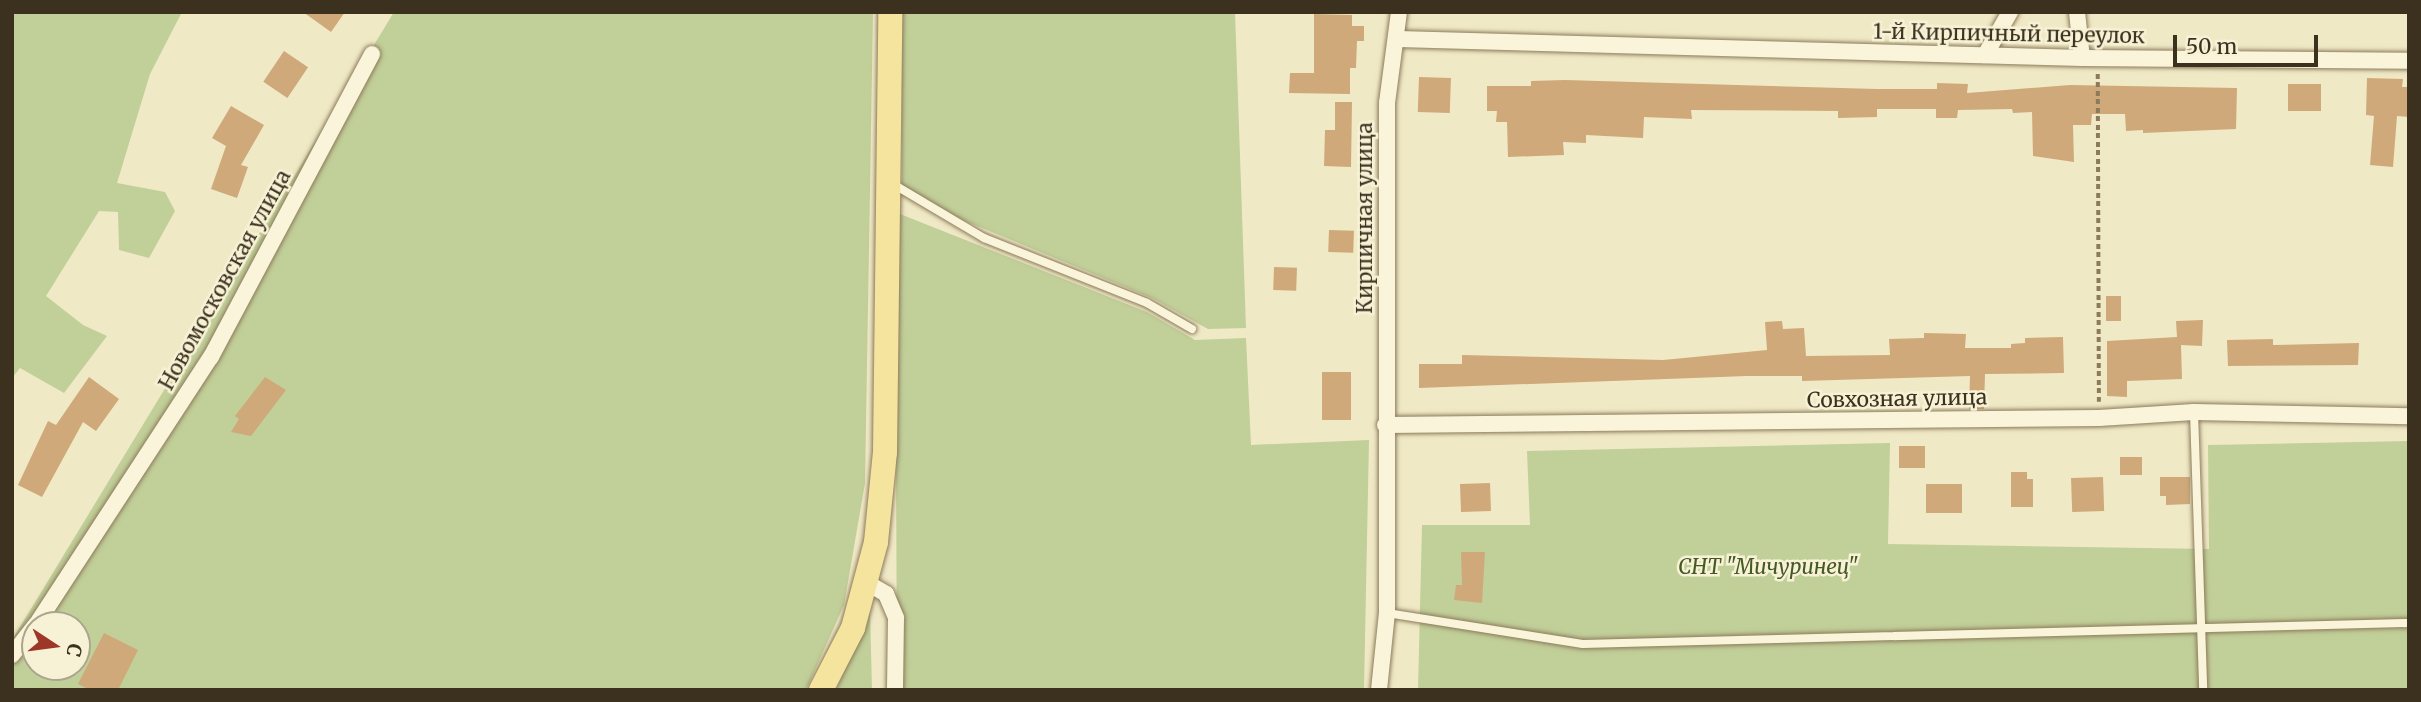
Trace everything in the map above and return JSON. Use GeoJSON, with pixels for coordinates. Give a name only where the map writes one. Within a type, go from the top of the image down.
{"type":"FeatureCollection","features":[{"type":"Feature","properties":{"kind":"main road"},"geometry":{"type":"LineString","coordinates":[[821,690],[853,628],[869,584],[885,452],[890,12]]}},
{"type":"Feature","properties":{"kind":"street","name":"Кирпичная улица"},"geometry":{"type":"LineString","coordinates":[[1379,690],[1387,612],[1387,103],[1398,39],[1399,12]]}},
{"type":"Feature","properties":{"kind":"street"},"geometry":{"type":"LineString","coordinates":[[1985,55],[2010,12]]}},
{"type":"Feature","properties":{"kind":"street"},"geometry":{"type":"LineString","coordinates":[[2077,12],[2082,58]]}},
{"type":"Feature","properties":{"kind":"street","name":"1-й Кирпичный переулок"},"geometry":{"type":"LineString","coordinates":[[1398,39],[2082,58],[2409,61]]}},
{"type":"Feature","properties":{"kind":"street","name":"Новомосковская улица"},"geometry":{"type":"LineString","coordinates":[[44,611],[211,357],[372,54]]}},
{"type":"Feature","properties":{"kind":"street","name":"Совхозная улица"},"geometry":{"type":"LineString","coordinates":[[1385,425],[2099,418],[2194,412],[2409,416]]}},
{"type":"Feature","properties":{"kind":"street"},"geometry":{"type":"LineString","coordinates":[[869,584],[886,594],[896,618],[895,690]]}},
{"type":"Feature","properties":{"kind":"lane"},"geometry":{"type":"LineString","coordinates":[[890,183],[984,238],[1147,303],[1192,328]]}},
{"type":"Feature","properties":{"kind":"lane"},"geometry":{"type":"LineString","coordinates":[[2194,412],[2203,690]]}},
{"type":"Feature","properties":{"kind":"lane"},"geometry":{"type":"LineString","coordinates":[[1387,612],[1422,622],[1583,644],[2202,625],[2409,623]]}},
{"type":"Feature","properties":{"kind":"path"},"geometry":{"type":"LineString","coordinates":[[2082,58],[2099,74],[2099,418]]}},
{"type":"Feature","properties":{"kind":"green space"},"geometry":{"type":"Polygon","coordinates":[[[12,12],[182,12],[150,74],[117,183],[165,192],[175,211],[149,258],[119,250],[118,212],[99,211],[46,296],[83,325],[107,336],[64,393],[20,368],[12,378],[12,12]]]}},
{"type":"Feature","properties":{"kind":"green space"},"geometry":{"type":"Polygon","coordinates":[[[394,12],[873,12],[865,483],[844,605],[806,690],[12,690],[12,640],[21,625],[21,681],[91,681],[91,611],[30,611],[394,12]]]}},
{"type":"Feature","properties":{"kind":"green space"},"geometry":{"type":"Polygon","coordinates":[[[901,12],[1235,12],[1246,328],[1208,329],[1152,298],[902,195],[901,12]]]}},
{"type":"Feature","properties":{"kind":"green space"},"geometry":{"type":"Polygon","coordinates":[[[895,212],[1147,312],[1195,340],[1246,338],[1251,445],[1369,440],[1364,690],[897,690],[895,212]]]}},
{"type":"Feature","properties":{"kind":"green space","name":"СНТ \"Мичуринец\""},"geometry":{"type":"Polygon","coordinates":[[[2409,441],[2409,690],[1418,690],[1422,525],[1530,525],[1527,451],[1890,443],[1888,544],[2209,549],[2208,445],[2409,441]]]}},
{"type":"Feature","properties":{"kind":"green space"},"geometry":{"type":"Polygon","coordinates":[[[870,610],[872,690],[836,690],[870,610]]]}},
{"type":"Feature","properties":{"kind":"building"},"geometry":{"type":"Polygon","coordinates":[[[303,12],[345,12],[331,32],[303,12]]]}},
{"type":"Feature","properties":{"kind":"building"},"geometry":{"type":"Polygon","coordinates":[[[1314,14],[1352,15],[1352,26],[1364,26],[1364,41],[1357,41],[1356,68],[1350,68],[1350,94],[1289,93],[1290,73],[1314,73],[1314,14]]]}},
{"type":"Feature","properties":{"kind":"building"},"geometry":{"type":"Polygon","coordinates":[[[284,51],[308,67],[287,98],[263,82],[284,51]]]}},
{"type":"Feature","properties":{"kind":"building"},"geometry":{"type":"Polygon","coordinates":[[[1419,77],[1451,78],[1450,113],[1418,112],[1419,77]]]}},
{"type":"Feature","properties":{"kind":"building"},"geometry":{"type":"Polygon","coordinates":[[[2367,78],[2403,79],[2402,87],[2409,87],[2409,117],[2397,116],[2393,167],[2370,165],[2374,116],[2366,115],[2367,78]]]}},
{"type":"Feature","properties":{"kind":"building"},"geometry":{"type":"Polygon","coordinates":[[[1531,81],[1877,89],[1937,89],[1937,83],[1968,84],[1967,93],[2070,85],[2237,88],[2236,129],[2143,133],[2143,130],[2126,131],[2125,114],[2092,114],[2091,125],[2073,125],[2074,162],[2033,156],[2032,112],[2013,113],[2012,109],[1958,110],[1957,118],[1936,118],[1936,109],[1877,109],[1877,117],[1838,118],[1838,111],[1691,110],[1692,119],[1644,117],[1643,138],[1586,135],[1586,143],[1563,142],[1564,155],[1508,157],[1507,122],[1496,122],[1497,111],[1487,111],[1487,86],[1531,86],[1531,81]]]}},
{"type":"Feature","properties":{"kind":"building"},"geometry":{"type":"Polygon","coordinates":[[[2288,84],[2321,84],[2321,111],[2288,111],[2288,84]]]}},
{"type":"Feature","properties":{"kind":"building"},"geometry":{"type":"Polygon","coordinates":[[[1335,102],[1352,102],[1351,167],[1324,166],[1325,130],[1335,130],[1335,102]]]}},
{"type":"Feature","properties":{"kind":"building"},"geometry":{"type":"Polygon","coordinates":[[[231,106],[264,125],[241,165],[248,167],[237,198],[211,189],[226,146],[212,138],[231,106]]]}},
{"type":"Feature","properties":{"kind":"building"},"geometry":{"type":"Polygon","coordinates":[[[1329,230],[1354,231],[1353,253],[1328,252],[1329,230]]]}},
{"type":"Feature","properties":{"kind":"building"},"geometry":{"type":"Polygon","coordinates":[[[1274,267],[1297,268],[1296,291],[1273,290],[1274,267]]]}},
{"type":"Feature","properties":{"kind":"building"},"geometry":{"type":"Polygon","coordinates":[[[2106,296],[2121,296],[2121,321],[2106,321],[2106,296]]]}},
{"type":"Feature","properties":{"kind":"building"},"geometry":{"type":"Polygon","coordinates":[[[2203,320],[2202,346],[2181,345],[2182,379],[2127,381],[2127,397],[2107,396],[2107,341],[2177,337],[2176,321],[2203,320]]]}},
{"type":"Feature","properties":{"kind":"building"},"geometry":{"type":"Polygon","coordinates":[[[1782,321],[1783,329],[1804,328],[1806,356],[1890,355],[1889,339],[1924,338],[1924,333],[1966,334],[1965,348],[2011,348],[2011,344],[2025,343],[2025,338],[2063,337],[2064,373],[1985,374],[1984,409],[1969,409],[1970,376],[1802,381],[1802,376],[1747,376],[1419,388],[1419,364],[1462,364],[1462,355],[1663,360],[1767,350],[1765,322],[1782,321]]]}},
{"type":"Feature","properties":{"kind":"building"},"geometry":{"type":"Polygon","coordinates":[[[2273,339],[2273,345],[2359,343],[2358,365],[2228,366],[2227,340],[2273,339]]]}},
{"type":"Feature","properties":{"kind":"building"},"geometry":{"type":"Polygon","coordinates":[[[1322,372],[1351,372],[1351,420],[1322,420],[1322,372]]]}},
{"type":"Feature","properties":{"kind":"building"},"geometry":{"type":"Polygon","coordinates":[[[89,377],[119,399],[96,431],[83,422],[42,497],[18,485],[48,421],[56,425],[89,377]]]}},
{"type":"Feature","properties":{"kind":"building"},"geometry":{"type":"Polygon","coordinates":[[[265,377],[286,390],[251,436],[231,432],[239,419],[235,416],[265,377]]]}},
{"type":"Feature","properties":{"kind":"building"},"geometry":{"type":"Polygon","coordinates":[[[1899,446],[1925,446],[1925,468],[1899,468],[1899,446]]]}},
{"type":"Feature","properties":{"kind":"building"},"geometry":{"type":"Polygon","coordinates":[[[2120,457],[2142,457],[2142,475],[2120,475],[2120,457]]]}},
{"type":"Feature","properties":{"kind":"building"},"geometry":{"type":"Polygon","coordinates":[[[2011,472],[2027,472],[2027,479],[2033,479],[2033,507],[2011,507],[2011,472]]]}},
{"type":"Feature","properties":{"kind":"building"},"geometry":{"type":"Polygon","coordinates":[[[2103,477],[2104,511],[2072,512],[2071,478],[2103,477]]]}},
{"type":"Feature","properties":{"kind":"building"},"geometry":{"type":"Polygon","coordinates":[[[2160,477],[2190,477],[2190,504],[2166,505],[2166,496],[2160,496],[2160,477]]]}},
{"type":"Feature","properties":{"kind":"building"},"geometry":{"type":"Polygon","coordinates":[[[1490,483],[1491,511],[1461,512],[1460,484],[1490,483]]]}},
{"type":"Feature","properties":{"kind":"building"},"geometry":{"type":"Polygon","coordinates":[[[1926,484],[1962,484],[1962,513],[1926,513],[1926,484]]]}},
{"type":"Feature","properties":{"kind":"building"},"geometry":{"type":"Polygon","coordinates":[[[1461,552],[1485,552],[1482,603],[1454,600],[1456,585],[1462,585],[1461,552]]]}},
{"type":"Feature","properties":{"kind":"building"},"geometry":{"type":"Polygon","coordinates":[[[104,633],[138,650],[118,690],[90,690],[78,684],[80,681],[91,681],[91,658],[104,633]]]}}]}
